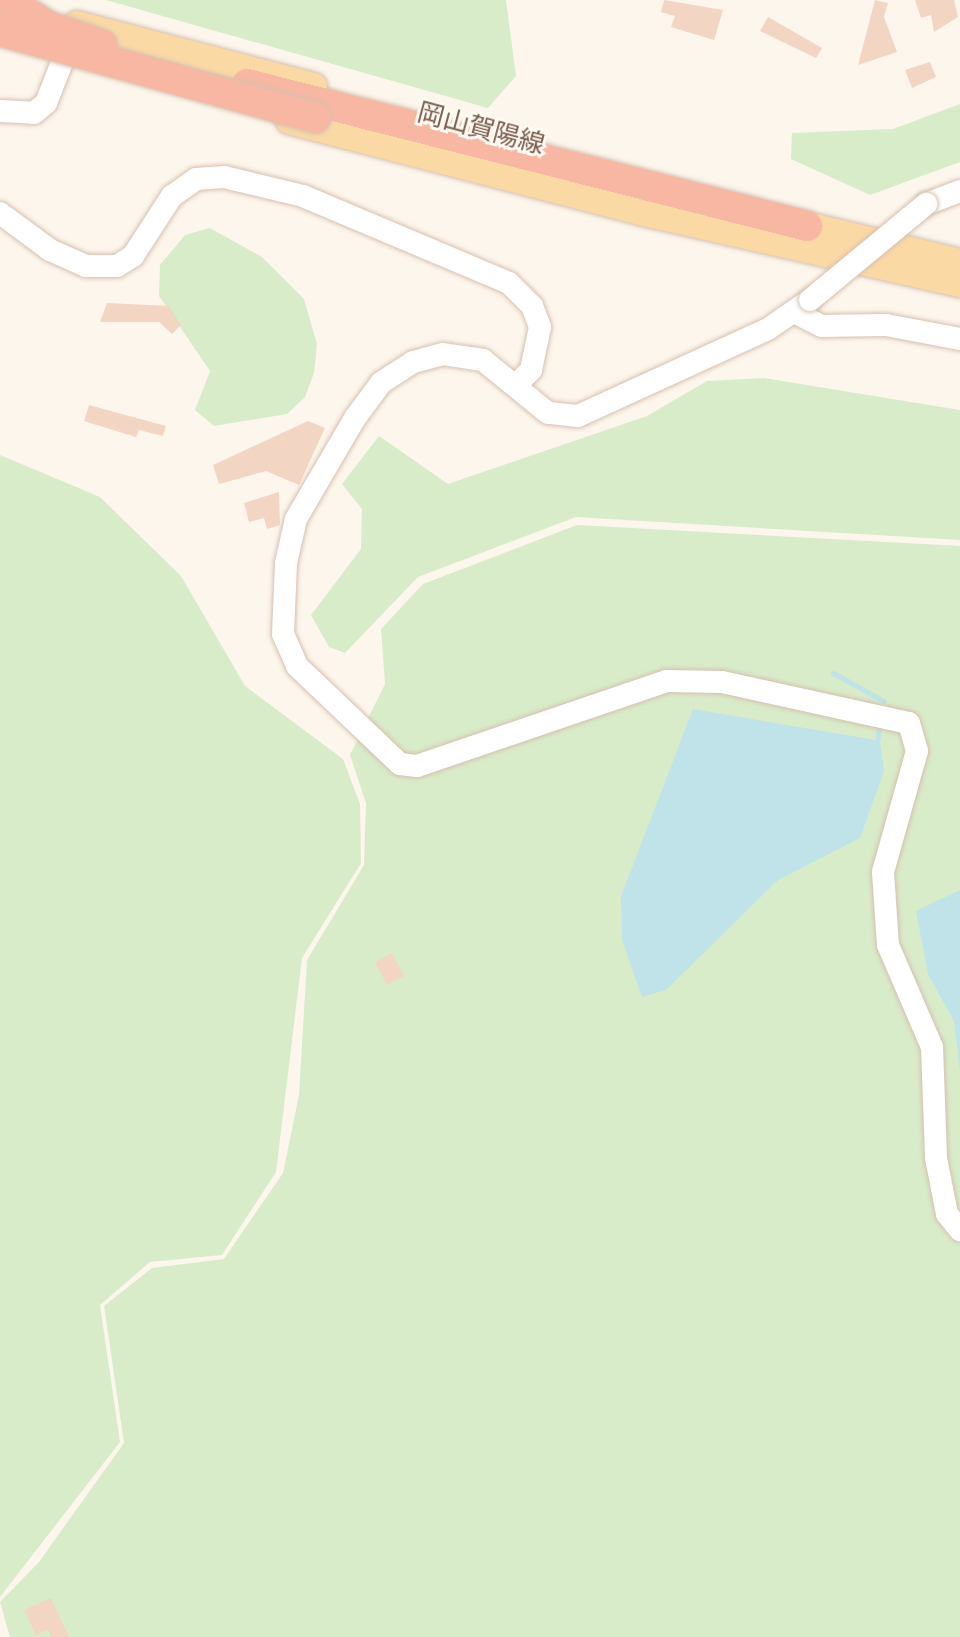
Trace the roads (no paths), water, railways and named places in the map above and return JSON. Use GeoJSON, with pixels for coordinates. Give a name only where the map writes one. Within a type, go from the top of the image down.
{"type":"FeatureCollection","features":[{"type":"Feature","properties":{"kind":"highway"},"geometry":{"type":"LineString","coordinates":[[7,0],[48,26],[160,62],[801,234]]}},
{"type":"Feature","properties":{"kind":"highway"},"geometry":{"type":"LineString","coordinates":[[0,31],[315,118],[801,234]]}},
{"type":"Feature","properties":{"kind":"main road","name":"岡山賀陽線"},"geometry":{"type":"LineString","coordinates":[[0,2],[614,163],[900,269],[960,284]]}},
{"type":"Feature","properties":{"kind":"main road","name":"岡山賀陽線"},"geometry":{"type":"LineString","coordinates":[[0,43],[640,212],[885,244],[960,262]]}},
{"type":"Feature","properties":{"kind":"street"},"geometry":{"type":"LineString","coordinates":[[0,111],[34,113],[56,90],[76,24]]}},
{"type":"Feature","properties":{"kind":"street"},"geometry":{"type":"LineString","coordinates":[[0,213],[50,250],[86,266],[117,266],[133,256],[172,196],[196,179],[224,177],[303,196],[509,283],[532,306],[540,327],[531,370],[517,384]]}},
{"type":"Feature","properties":{"kind":"street"},"geometry":{"type":"LineString","coordinates":[[960,191],[926,204],[802,306],[598,413],[548,413],[517,384],[483,360],[443,354],[413,362],[381,383],[296,519],[284,590],[287,648],[383,751],[408,765],[666,681],[722,682],[909,723],[917,751],[883,872],[888,945],[932,1047],[936,1158],[947,1214],[960,1230]]}},
{"type":"Feature","properties":{"kind":"street"},"geometry":{"type":"LineString","coordinates":[[885,244],[920,240],[960,250]]}},
{"type":"Feature","properties":{"kind":"street"},"geometry":{"type":"LineString","coordinates":[[900,269],[960,293]]}},
{"type":"Feature","properties":{"kind":"street"},"geometry":{"type":"LineString","coordinates":[[802,306],[822,326],[886,325],[960,339]]}},
{"type":"Feature","properties":{"kind":"water"},"geometry":{"type":"Polygon","coordinates":[[[693,709],[880,742],[884,771],[860,838],[778,880],[666,990],[642,997],[622,940],[621,896],[693,709]]]}},
{"type":"Feature","properties":{"kind":"water"},"geometry":{"type":"Polygon","coordinates":[[[960,890],[960,1072],[954,1021],[928,974],[916,911],[960,890]]]}},
{"type":"Feature","properties":{"kind":"waterway"},"geometry":{"type":"LineString","coordinates":[[833,673],[884,701]]}},
{"type":"Feature","properties":{"kind":"waterway"},"geometry":{"type":"LineString","coordinates":[[876,748],[880,722]]}}]}
